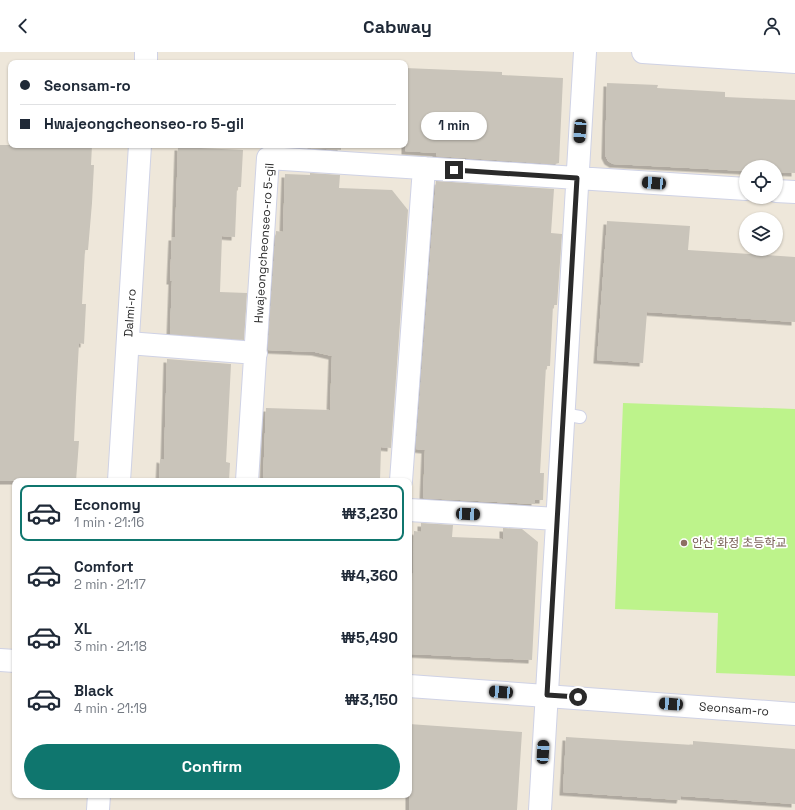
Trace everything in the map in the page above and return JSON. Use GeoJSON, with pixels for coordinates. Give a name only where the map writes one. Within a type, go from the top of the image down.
{"type":"FeatureCollection","features":[{"type":"Feature","properties":{"kind":"street"},"geometry":{"type":"LineString","coordinates":[[540,810],[557,519],[572,415],[577,178],[585,52]]}},
{"type":"Feature","properties":{"kind":"street"},"geometry":{"type":"LineString","coordinates":[[643,52],[795,62]]}},
{"type":"Feature","properties":{"kind":"street","name":"Dalmi-ro"},"geometry":{"type":"LineString","coordinates":[[119,478],[140,148]]}},
{"type":"Feature","properties":{"kind":"street","name":"Hwajeongcheonseo-ro 5-gil"},"geometry":{"type":"LineString","coordinates":[[247,478],[268,158],[739,189]]}},
{"type":"Feature","properties":{"kind":"street"},"geometry":{"type":"LineString","coordinates":[[401,478],[424,168]]}},
{"type":"Feature","properties":{"kind":"street"},"geometry":{"type":"LineString","coordinates":[[783,191],[795,192]]}},
{"type":"Feature","properties":{"kind":"street"},"geometry":{"type":"LineString","coordinates":[[128,343],[256,353]]}},
{"type":"Feature","properties":{"kind":"street"},"geometry":{"type":"LineString","coordinates":[[412,510],[557,519]]}},
{"type":"Feature","properties":{"kind":"street"},"geometry":{"type":"LineString","coordinates":[[0,660],[12,661]]}},
{"type":"Feature","properties":{"kind":"street","name":"Seonsam-ro"},"geometry":{"type":"LineString","coordinates":[[412,686],[795,714]]}},
{"type":"Feature","properties":{"kind":"street"},"geometry":{"type":"LineString","coordinates":[[98,810],[99,798]]}},
{"type":"Feature","properties":{"kind":"green space"},"geometry":{"type":"Polygon","coordinates":[[[623,403],[795,409],[795,676],[716,673],[718,613],[615,609],[623,403]]]}},
{"type":"Feature","properties":{"kind":"building"},"geometry":{"type":"Polygon","coordinates":[[[408,68],[502,72],[502,75],[563,78],[559,163],[555,164],[436,156],[436,153],[405,151],[405,148],[408,148],[408,68]]]}},
{"type":"Feature","properties":{"kind":"building"},"geometry":{"type":"Polygon","coordinates":[[[607,83],[658,85],[657,88],[725,92],[725,97],[795,100],[795,173],[783,172],[783,160],[739,160],[739,171],[613,164],[608,161],[605,155],[607,83]]]}},
{"type":"Feature","properties":{"kind":"building"},"geometry":{"type":"Polygon","coordinates":[[[0,145],[8,145],[8,148],[92,148],[91,165],[94,165],[92,203],[88,250],[85,250],[82,304],[86,304],[84,344],[79,343],[76,397],[74,441],[79,441],[76,478],[12,478],[12,481],[0,481],[0,145]]]}},
{"type":"Feature","properties":{"kind":"building"},"geometry":{"type":"Polygon","coordinates":[[[178,148],[243,150],[241,187],[237,187],[235,237],[222,236],[220,292],[247,293],[244,340],[170,334],[172,237],[175,237],[178,148]]]}},
{"type":"Feature","properties":{"kind":"building"},"geometry":{"type":"Polygon","coordinates":[[[311,148],[341,148],[341,150],[311,148]]]}},
{"type":"Feature","properties":{"kind":"building"},"geometry":{"type":"Polygon","coordinates":[[[310,173],[340,175],[339,188],[392,190],[408,210],[391,448],[381,447],[380,478],[263,478],[266,408],[330,410],[332,356],[315,352],[268,350],[276,231],[283,232],[285,174],[310,175],[310,173]]]}},
{"type":"Feature","properties":{"kind":"building"},"geometry":{"type":"Polygon","coordinates":[[[436,181],[554,189],[551,233],[562,234],[557,305],[553,305],[550,366],[546,366],[540,473],[544,473],[543,500],[535,500],[535,504],[423,498],[425,450],[416,449],[436,181]]]}},
{"type":"Feature","properties":{"kind":"building"},"geometry":{"type":"Polygon","coordinates":[[[607,221],[690,226],[688,250],[739,253],[739,256],[795,257],[795,322],[647,312],[643,363],[597,360],[607,221]]]}},
{"type":"Feature","properties":{"kind":"building"},"geometry":{"type":"Polygon","coordinates":[[[167,359],[231,364],[226,462],[230,463],[229,478],[159,478],[160,459],[164,460],[167,359]]]}},
{"type":"Feature","properties":{"kind":"building"},"geometry":{"type":"Polygon","coordinates":[[[421,523],[453,525],[452,537],[503,539],[503,528],[522,529],[538,542],[532,660],[412,654],[414,531],[421,532],[421,523]]]}},
{"type":"Feature","properties":{"kind":"building"},"geometry":{"type":"Polygon","coordinates":[[[412,724],[522,732],[517,810],[409,810],[409,798],[412,798],[412,724]]]}},
{"type":"Feature","properties":{"kind":"building"},"geometry":{"type":"Polygon","coordinates":[[[566,737],[693,745],[693,741],[795,749],[795,804],[681,796],[680,800],[563,792],[566,737]]]}},
{"type":"Feature","properties":{"kind":"place","name":"안산 화정 초등학교"},"geometry":{"type":"Point","coordinates":[684,543]}},
{"type":"Feature","properties":{"kind":"route"},"geometry":{"type":"LineString","coordinates":[[454,170],[577,178],[547,695],[578,697]]}}]}
